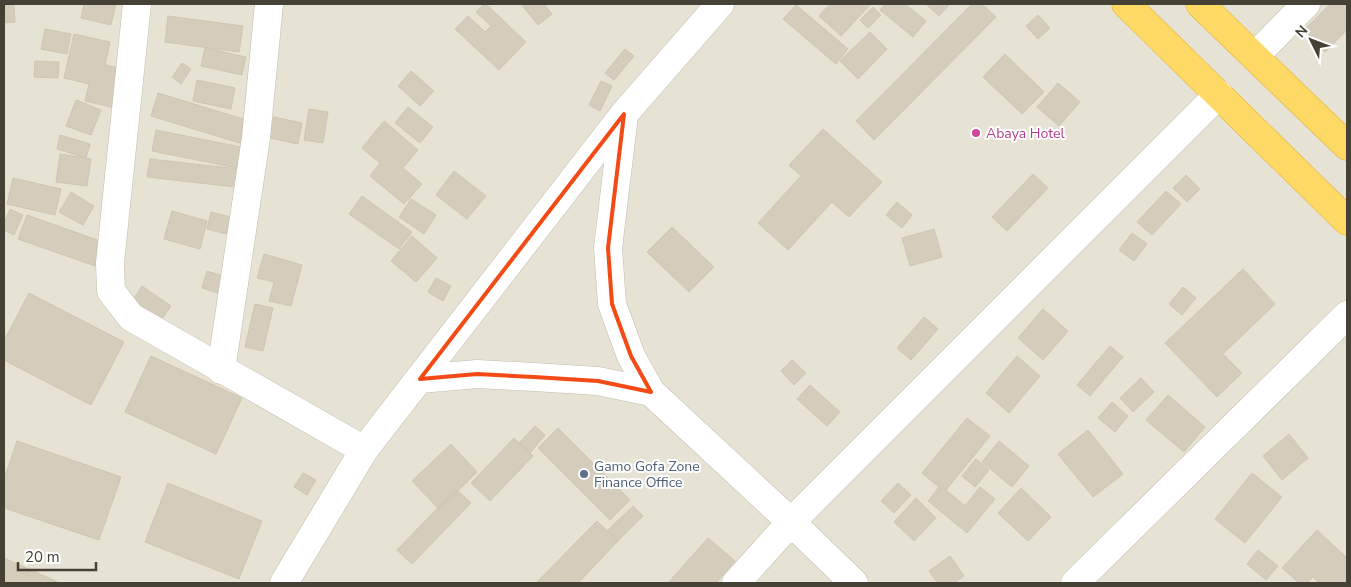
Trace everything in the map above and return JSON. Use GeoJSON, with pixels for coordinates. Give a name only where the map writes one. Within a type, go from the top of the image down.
{"type":"FeatureCollection","features":[{"type":"Feature","properties":{"kind":"highway"},"geometry":{"type":"LineString","coordinates":[[1126,4],[1347,221]]}},
{"type":"Feature","properties":{"kind":"highway"},"geometry":{"type":"LineString","coordinates":[[1200,4],[1347,146]]}},
{"type":"Feature","properties":{"kind":"street"},"geometry":{"type":"LineString","coordinates":[[137,4],[110,263],[111,291],[131,317],[364,450]]}},
{"type":"Feature","properties":{"kind":"street"},"geometry":{"type":"LineString","coordinates":[[221,370],[256,138],[269,4]]}},
{"type":"Feature","properties":{"kind":"street"},"geometry":{"type":"LineString","coordinates":[[284,583],[364,450],[624,114],[720,4]]}},
{"type":"Feature","properties":{"kind":"street"},"geometry":{"type":"LineString","coordinates":[[1255,56],[1306,4]]}},
{"type":"Feature","properties":{"kind":"street"},"geometry":{"type":"LineString","coordinates":[[736,583],[791,522],[1219,94]]}},
{"type":"Feature","properties":{"kind":"street"},"geometry":{"type":"LineString","coordinates":[[624,114],[608,248],[612,304],[630,356],[651,392],[854,583]]}},
{"type":"Feature","properties":{"kind":"street"},"geometry":{"type":"LineString","coordinates":[[1075,583],[1347,315]]}},
{"type":"Feature","properties":{"kind":"street"},"geometry":{"type":"LineString","coordinates":[[420,379],[477,374],[534,377],[598,381],[651,392]]}},
{"type":"Feature","properties":{"kind":"highlighted area"},"geometry":{"type":"Polygon","coordinates":[[[624,114],[608,248],[612,304],[631,356],[651,392],[598,381],[534,377],[477,374],[420,379],[624,114]]]}},
{"type":"Feature","properties":{"kind":"shaded area"},"geometry":{"type":"Polygon","coordinates":[[[4,4],[1347,4],[1347,583],[4,583],[4,4]]]}},
{"type":"Feature","properties":{"kind":"building"},"geometry":{"type":"Polygon","coordinates":[[[84,4],[116,4],[111,25],[81,18],[84,4]]]}},
{"type":"Feature","properties":{"kind":"building"},"geometry":{"type":"Polygon","coordinates":[[[484,4],[526,42],[499,70],[455,29],[468,16],[485,32],[491,26],[476,12],[484,4]]]}},
{"type":"Feature","properties":{"kind":"building"},"geometry":{"type":"Polygon","coordinates":[[[521,4],[544,4],[552,14],[538,25],[521,4]]]}},
{"type":"Feature","properties":{"kind":"building"},"geometry":{"type":"Polygon","coordinates":[[[830,4],[871,4],[841,36],[819,16],[830,4]]]}},
{"type":"Feature","properties":{"kind":"building"},"geometry":{"type":"Polygon","coordinates":[[[885,4],[905,4],[926,21],[913,37],[880,10],[885,4]]]}},
{"type":"Feature","properties":{"kind":"building"},"geometry":{"type":"Polygon","coordinates":[[[926,4],[950,4],[939,16],[926,4]]]}},
{"type":"Feature","properties":{"kind":"building"},"geometry":{"type":"Polygon","coordinates":[[[972,4],[982,4],[996,17],[874,140],[856,121],[972,4]]]}},
{"type":"Feature","properties":{"kind":"building"},"geometry":{"type":"Polygon","coordinates":[[[1330,4],[1347,4],[1347,30],[1325,52],[1304,30],[1330,4]]]}},
{"type":"Feature","properties":{"kind":"building"},"geometry":{"type":"Polygon","coordinates":[[[4,5],[14,5],[15,22],[4,23],[4,5]]]}},
{"type":"Feature","properties":{"kind":"building"},"geometry":{"type":"Polygon","coordinates":[[[796,5],[848,49],[836,64],[783,19],[796,5]]]}},
{"type":"Feature","properties":{"kind":"building"},"geometry":{"type":"Polygon","coordinates":[[[873,7],[881,15],[868,28],[860,20],[873,7]]]}},
{"type":"Feature","properties":{"kind":"building"},"geometry":{"type":"Polygon","coordinates":[[[1038,15],[1050,28],[1038,39],[1026,26],[1038,15]]]}},
{"type":"Feature","properties":{"kind":"building"},"geometry":{"type":"Polygon","coordinates":[[[168,16],[243,26],[239,52],[165,42],[168,16]]]}},
{"type":"Feature","properties":{"kind":"building"},"geometry":{"type":"Polygon","coordinates":[[[45,29],[71,34],[67,54],[41,49],[45,29]]]}},
{"type":"Feature","properties":{"kind":"building"},"geometry":{"type":"Polygon","coordinates":[[[870,32],[887,49],[858,79],[840,61],[870,32]]]}},
{"type":"Feature","properties":{"kind":"building"},"geometry":{"type":"Polygon","coordinates":[[[74,34],[110,42],[105,65],[124,69],[115,108],[85,101],[89,84],[64,78],[74,34]]]}},
{"type":"Feature","properties":{"kind":"building"},"geometry":{"type":"Polygon","coordinates":[[[205,48],[246,57],[242,75],[201,66],[205,48]]]}},
{"type":"Feature","properties":{"kind":"building"},"geometry":{"type":"Polygon","coordinates":[[[625,49],[634,56],[614,80],[605,73],[625,49]]]}},
{"type":"Feature","properties":{"kind":"building"},"geometry":{"type":"Polygon","coordinates":[[[1005,54],[1044,92],[1022,114],[983,77],[1005,54]]]}},
{"type":"Feature","properties":{"kind":"building"},"geometry":{"type":"Polygon","coordinates":[[[35,61],[59,62],[58,78],[34,77],[35,61]]]}},
{"type":"Feature","properties":{"kind":"building"},"geometry":{"type":"Polygon","coordinates":[[[182,63],[191,69],[181,84],[172,77],[182,63]]]}},
{"type":"Feature","properties":{"kind":"building"},"geometry":{"type":"Polygon","coordinates":[[[411,71],[434,91],[420,106],[398,86],[411,71]]]}},
{"type":"Feature","properties":{"kind":"building"},"geometry":{"type":"Polygon","coordinates":[[[197,80],[235,88],[231,109],[193,101],[197,80]]]}},
{"type":"Feature","properties":{"kind":"building"},"geometry":{"type":"Polygon","coordinates":[[[601,81],[612,86],[600,111],[589,105],[601,81]]]}},
{"type":"Feature","properties":{"kind":"building"},"geometry":{"type":"Polygon","coordinates":[[[1058,83],[1080,102],[1059,126],[1037,107],[1058,83]]]}},
{"type":"Feature","properties":{"kind":"building"},"geometry":{"type":"Polygon","coordinates":[[[158,93],[250,121],[243,144],[151,116],[158,93]]]}},
{"type":"Feature","properties":{"kind":"building"},"geometry":{"type":"Polygon","coordinates":[[[76,100],[101,110],[91,135],[66,126],[76,100]]]}},
{"type":"Feature","properties":{"kind":"building"},"geometry":{"type":"Polygon","coordinates":[[[408,107],[433,127],[420,143],[395,123],[408,107]]]}},
{"type":"Feature","properties":{"kind":"building"},"geometry":{"type":"Polygon","coordinates":[[[309,109],[328,112],[323,143],[304,140],[309,109]]]}},
{"type":"Feature","properties":{"kind":"building"},"geometry":{"type":"Polygon","coordinates":[[[274,117],[302,123],[298,144],[270,138],[274,117]]]}},
{"type":"Feature","properties":{"kind":"building"},"geometry":{"type":"Polygon","coordinates":[[[384,121],[418,150],[403,168],[422,184],[404,204],[370,176],[380,163],[362,148],[384,121]]]}},
{"type":"Feature","properties":{"kind":"building"},"geometry":{"type":"Polygon","coordinates":[[[823,129],[882,182],[849,217],[832,202],[788,250],[758,223],[801,176],[789,165],[823,129]]]}},
{"type":"Feature","properties":{"kind":"building"},"geometry":{"type":"Polygon","coordinates":[[[156,130],[246,148],[242,169],[152,151],[156,130]]]}},
{"type":"Feature","properties":{"kind":"building"},"geometry":{"type":"Polygon","coordinates":[[[60,135],[90,144],[86,158],[57,149],[60,135]]]}},
{"type":"Feature","properties":{"kind":"building"},"geometry":{"type":"Polygon","coordinates":[[[60,154],[91,159],[87,186],[56,182],[60,154]]]}},
{"type":"Feature","properties":{"kind":"building"},"geometry":{"type":"Polygon","coordinates":[[[150,159],[238,169],[235,187],[147,177],[150,159]]]}},
{"type":"Feature","properties":{"kind":"building"},"geometry":{"type":"Polygon","coordinates":[[[454,171],[486,196],[467,219],[436,195],[454,171]]]}},
{"type":"Feature","properties":{"kind":"building"},"geometry":{"type":"Polygon","coordinates":[[[1033,174],[1048,188],[1007,231],[992,217],[1033,174]]]}},
{"type":"Feature","properties":{"kind":"building"},"geometry":{"type":"Polygon","coordinates":[[[1186,175],[1200,189],[1187,202],[1173,188],[1186,175]]]}},
{"type":"Feature","properties":{"kind":"building"},"geometry":{"type":"Polygon","coordinates":[[[13,178],[61,189],[55,215],[7,204],[13,178]]]}},
{"type":"Feature","properties":{"kind":"building"},"geometry":{"type":"Polygon","coordinates":[[[1166,191],[1181,204],[1152,235],[1137,222],[1166,191]]]}},
{"type":"Feature","properties":{"kind":"building"},"geometry":{"type":"Polygon","coordinates":[[[71,192],[94,206],[83,225],[59,212],[71,192]]]}},
{"type":"Feature","properties":{"kind":"building"},"geometry":{"type":"Polygon","coordinates":[[[362,196],[412,232],[399,249],[349,214],[362,196]]]}},
{"type":"Feature","properties":{"kind":"building"},"geometry":{"type":"Polygon","coordinates":[[[411,199],[436,215],[424,234],[399,217],[411,199]]]}},
{"type":"Feature","properties":{"kind":"building"},"geometry":{"type":"Polygon","coordinates":[[[897,202],[912,215],[902,228],[886,215],[897,202]]]}},
{"type":"Feature","properties":{"kind":"building"},"geometry":{"type":"Polygon","coordinates":[[[10,209],[23,215],[14,235],[4,230],[4,223],[10,209]]]}},
{"type":"Feature","properties":{"kind":"building"},"geometry":{"type":"Polygon","coordinates":[[[172,211],[207,221],[200,249],[164,239],[172,211]]]}},
{"type":"Feature","properties":{"kind":"building"},"geometry":{"type":"Polygon","coordinates":[[[211,212],[230,217],[226,234],[207,229],[211,212]]]}},
{"type":"Feature","properties":{"kind":"building"},"geometry":{"type":"Polygon","coordinates":[[[27,215],[103,242],[95,266],[18,239],[27,215]]]}},
{"type":"Feature","properties":{"kind":"building"},"geometry":{"type":"Polygon","coordinates":[[[672,227],[714,267],[689,292],[647,252],[672,227]]]}},
{"type":"Feature","properties":{"kind":"building"},"geometry":{"type":"Polygon","coordinates":[[[934,229],[942,257],[910,266],[902,238],[934,229]]]}},
{"type":"Feature","properties":{"kind":"building"},"geometry":{"type":"Polygon","coordinates":[[[1132,233],[1147,244],[1134,261],[1119,250],[1132,233]]]}},
{"type":"Feature","properties":{"kind":"building"},"geometry":{"type":"Polygon","coordinates":[[[412,236],[437,258],[416,282],[391,261],[412,236]]]}},
{"type":"Feature","properties":{"kind":"building"},"geometry":{"type":"Polygon","coordinates":[[[264,254],[302,265],[291,306],[269,301],[274,282],[257,278],[264,254]]]}},
{"type":"Feature","properties":{"kind":"building"},"geometry":{"type":"Polygon","coordinates":[[[1243,269],[1275,304],[1223,354],[1242,373],[1217,397],[1165,343],[1243,269]]]}},
{"type":"Feature","properties":{"kind":"building"},"geometry":{"type":"Polygon","coordinates":[[[207,271],[226,277],[221,294],[202,288],[207,271]]]}},
{"type":"Feature","properties":{"kind":"building"},"geometry":{"type":"Polygon","coordinates":[[[436,278],[451,286],[443,301],[428,292],[436,278]]]}},
{"type":"Feature","properties":{"kind":"building"},"geometry":{"type":"Polygon","coordinates":[[[142,286],[171,306],[160,322],[131,303],[142,286]]]}},
{"type":"Feature","properties":{"kind":"building"},"geometry":{"type":"Polygon","coordinates":[[[1183,287],[1196,298],[1182,315],[1169,304],[1183,287]]]}},
{"type":"Feature","properties":{"kind":"building"},"geometry":{"type":"Polygon","coordinates":[[[29,293],[124,342],[91,405],[4,360],[4,341],[29,293]]]}},
{"type":"Feature","properties":{"kind":"building"},"geometry":{"type":"Polygon","coordinates":[[[255,304],[273,308],[263,351],[245,347],[255,304]]]}},
{"type":"Feature","properties":{"kind":"building"},"geometry":{"type":"Polygon","coordinates":[[[1043,309],[1068,331],[1043,360],[1018,338],[1043,309]]]}},
{"type":"Feature","properties":{"kind":"building"},"geometry":{"type":"Polygon","coordinates":[[[924,317],[938,329],[911,360],[897,348],[924,317]]]}},
{"type":"Feature","properties":{"kind":"building"},"geometry":{"type":"Polygon","coordinates":[[[1110,346],[1123,357],[1090,396],[1077,385],[1110,346]]]}},
{"type":"Feature","properties":{"kind":"building"},"geometry":{"type":"Polygon","coordinates":[[[151,356],[242,398],[216,454],[125,412],[151,356]]]}},
{"type":"Feature","properties":{"kind":"building"},"geometry":{"type":"Polygon","coordinates":[[[1017,356],[1040,376],[1009,413],[986,393],[1017,356]]]}},
{"type":"Feature","properties":{"kind":"building"},"geometry":{"type":"Polygon","coordinates":[[[792,360],[806,373],[794,385],[781,371],[792,360]]]}},
{"type":"Feature","properties":{"kind":"building"},"geometry":{"type":"Polygon","coordinates":[[[1141,378],[1154,392],[1133,412],[1120,398],[1141,378]]]}},
{"type":"Feature","properties":{"kind":"building"},"geometry":{"type":"Polygon","coordinates":[[[810,385],[840,412],[827,426],[797,399],[810,385]]]}},
{"type":"Feature","properties":{"kind":"building"},"geometry":{"type":"Polygon","coordinates":[[[1168,395],[1205,427],[1184,452],[1146,420],[1168,395]]]}},
{"type":"Feature","properties":{"kind":"building"},"geometry":{"type":"Polygon","coordinates":[[[1112,402],[1128,416],[1115,432],[1098,418],[1112,402]]]}},
{"type":"Feature","properties":{"kind":"building"},"geometry":{"type":"Polygon","coordinates":[[[967,418],[990,436],[946,490],[965,506],[980,487],[995,499],[967,533],[928,501],[939,487],[922,473],[967,418]]]}},
{"type":"Feature","properties":{"kind":"building"},"geometry":{"type":"Polygon","coordinates":[[[535,426],[545,435],[530,453],[519,443],[535,426]]]}},
{"type":"Feature","properties":{"kind":"building","name":"Gamo Gofa Zone Finance Office"},"geometry":{"type":"Polygon","coordinates":[[[558,428],[630,500],[610,520],[538,448],[558,428]]]}},
{"type":"Feature","properties":{"kind":"building"},"geometry":{"type":"Polygon","coordinates":[[[1088,430],[1123,474],[1093,497],[1058,454],[1088,430]]]}},
{"type":"Feature","properties":{"kind":"building"},"geometry":{"type":"Polygon","coordinates":[[[1289,434],[1308,458],[1282,480],[1263,456],[1289,434]]]}},
{"type":"Feature","properties":{"kind":"building"},"geometry":{"type":"Polygon","coordinates":[[[514,438],[533,456],[490,501],[471,483],[514,438]]]}},
{"type":"Feature","properties":{"kind":"building"},"geometry":{"type":"Polygon","coordinates":[[[17,441],[121,477],[99,540],[4,508],[4,479],[17,441]]]}},
{"type":"Feature","properties":{"kind":"building"},"geometry":{"type":"Polygon","coordinates":[[[999,441],[1029,466],[1012,487],[982,462],[999,441]]]}},
{"type":"Feature","properties":{"kind":"building"},"geometry":{"type":"Polygon","coordinates":[[[451,444],[477,472],[439,509],[412,481],[451,444]]]}},
{"type":"Feature","properties":{"kind":"building"},"geometry":{"type":"Polygon","coordinates":[[[976,459],[989,470],[975,487],[962,476],[976,459]]]}},
{"type":"Feature","properties":{"kind":"building"},"geometry":{"type":"Polygon","coordinates":[[[303,473],[316,480],[307,495],[294,487],[303,473]]]}},
{"type":"Feature","properties":{"kind":"building"},"geometry":{"type":"Polygon","coordinates":[[[1252,473],[1282,497],[1245,543],[1215,519],[1252,473]]]}},
{"type":"Feature","properties":{"kind":"building"},"geometry":{"type":"Polygon","coordinates":[[[168,483],[262,521],[239,579],[145,542],[168,483]]]}},
{"type":"Feature","properties":{"kind":"building"},"geometry":{"type":"Polygon","coordinates":[[[898,483],[911,495],[894,513],[881,501],[898,483]]]}},
{"type":"Feature","properties":{"kind":"building"},"geometry":{"type":"Polygon","coordinates":[[[1021,488],[1051,517],[1028,541],[998,513],[1021,488]]]}},
{"type":"Feature","properties":{"kind":"building"},"geometry":{"type":"Polygon","coordinates":[[[456,489],[471,503],[412,564],[397,550],[456,489]]]}},
{"type":"Feature","properties":{"kind":"building"},"geometry":{"type":"Polygon","coordinates":[[[916,498],[936,518],[914,541],[894,522],[916,498]]]}},
{"type":"Feature","properties":{"kind":"building"},"geometry":{"type":"Polygon","coordinates":[[[633,506],[643,516],[618,541],[608,530],[633,506]]]}},
{"type":"Feature","properties":{"kind":"building"},"geometry":{"type":"Polygon","coordinates":[[[597,521],[618,541],[578,583],[536,583],[597,521]]]}},
{"type":"Feature","properties":{"kind":"building"},"geometry":{"type":"Polygon","coordinates":[[[1317,530],[1347,558],[1347,583],[1319,583],[1313,577],[1307,583],[1299,583],[1282,568],[1317,530]]]}},
{"type":"Feature","properties":{"kind":"building"},"geometry":{"type":"Polygon","coordinates":[[[708,538],[735,561],[716,583],[668,583],[708,538]]]}},
{"type":"Feature","properties":{"kind":"building"},"geometry":{"type":"Polygon","coordinates":[[[1258,550],[1278,566],[1266,580],[1247,564],[1258,550]]]}},
{"type":"Feature","properties":{"kind":"building"},"geometry":{"type":"Polygon","coordinates":[[[950,556],[964,576],[954,583],[938,583],[929,571],[950,556]]]}},
{"type":"Feature","properties":{"kind":"building"},"geometry":{"type":"Polygon","coordinates":[[[4,558],[60,583],[4,583],[4,558]]]}},
{"type":"Feature","properties":{"kind":"place","name":"Abaya Hotel"},"geometry":{"type":"Point","coordinates":[976,133]}},
{"type":"Feature","properties":{"kind":"place","name":"Gamo Gofa Zone Finance Office"},"geometry":{"type":"Point","coordinates":[584,474]}}]}
